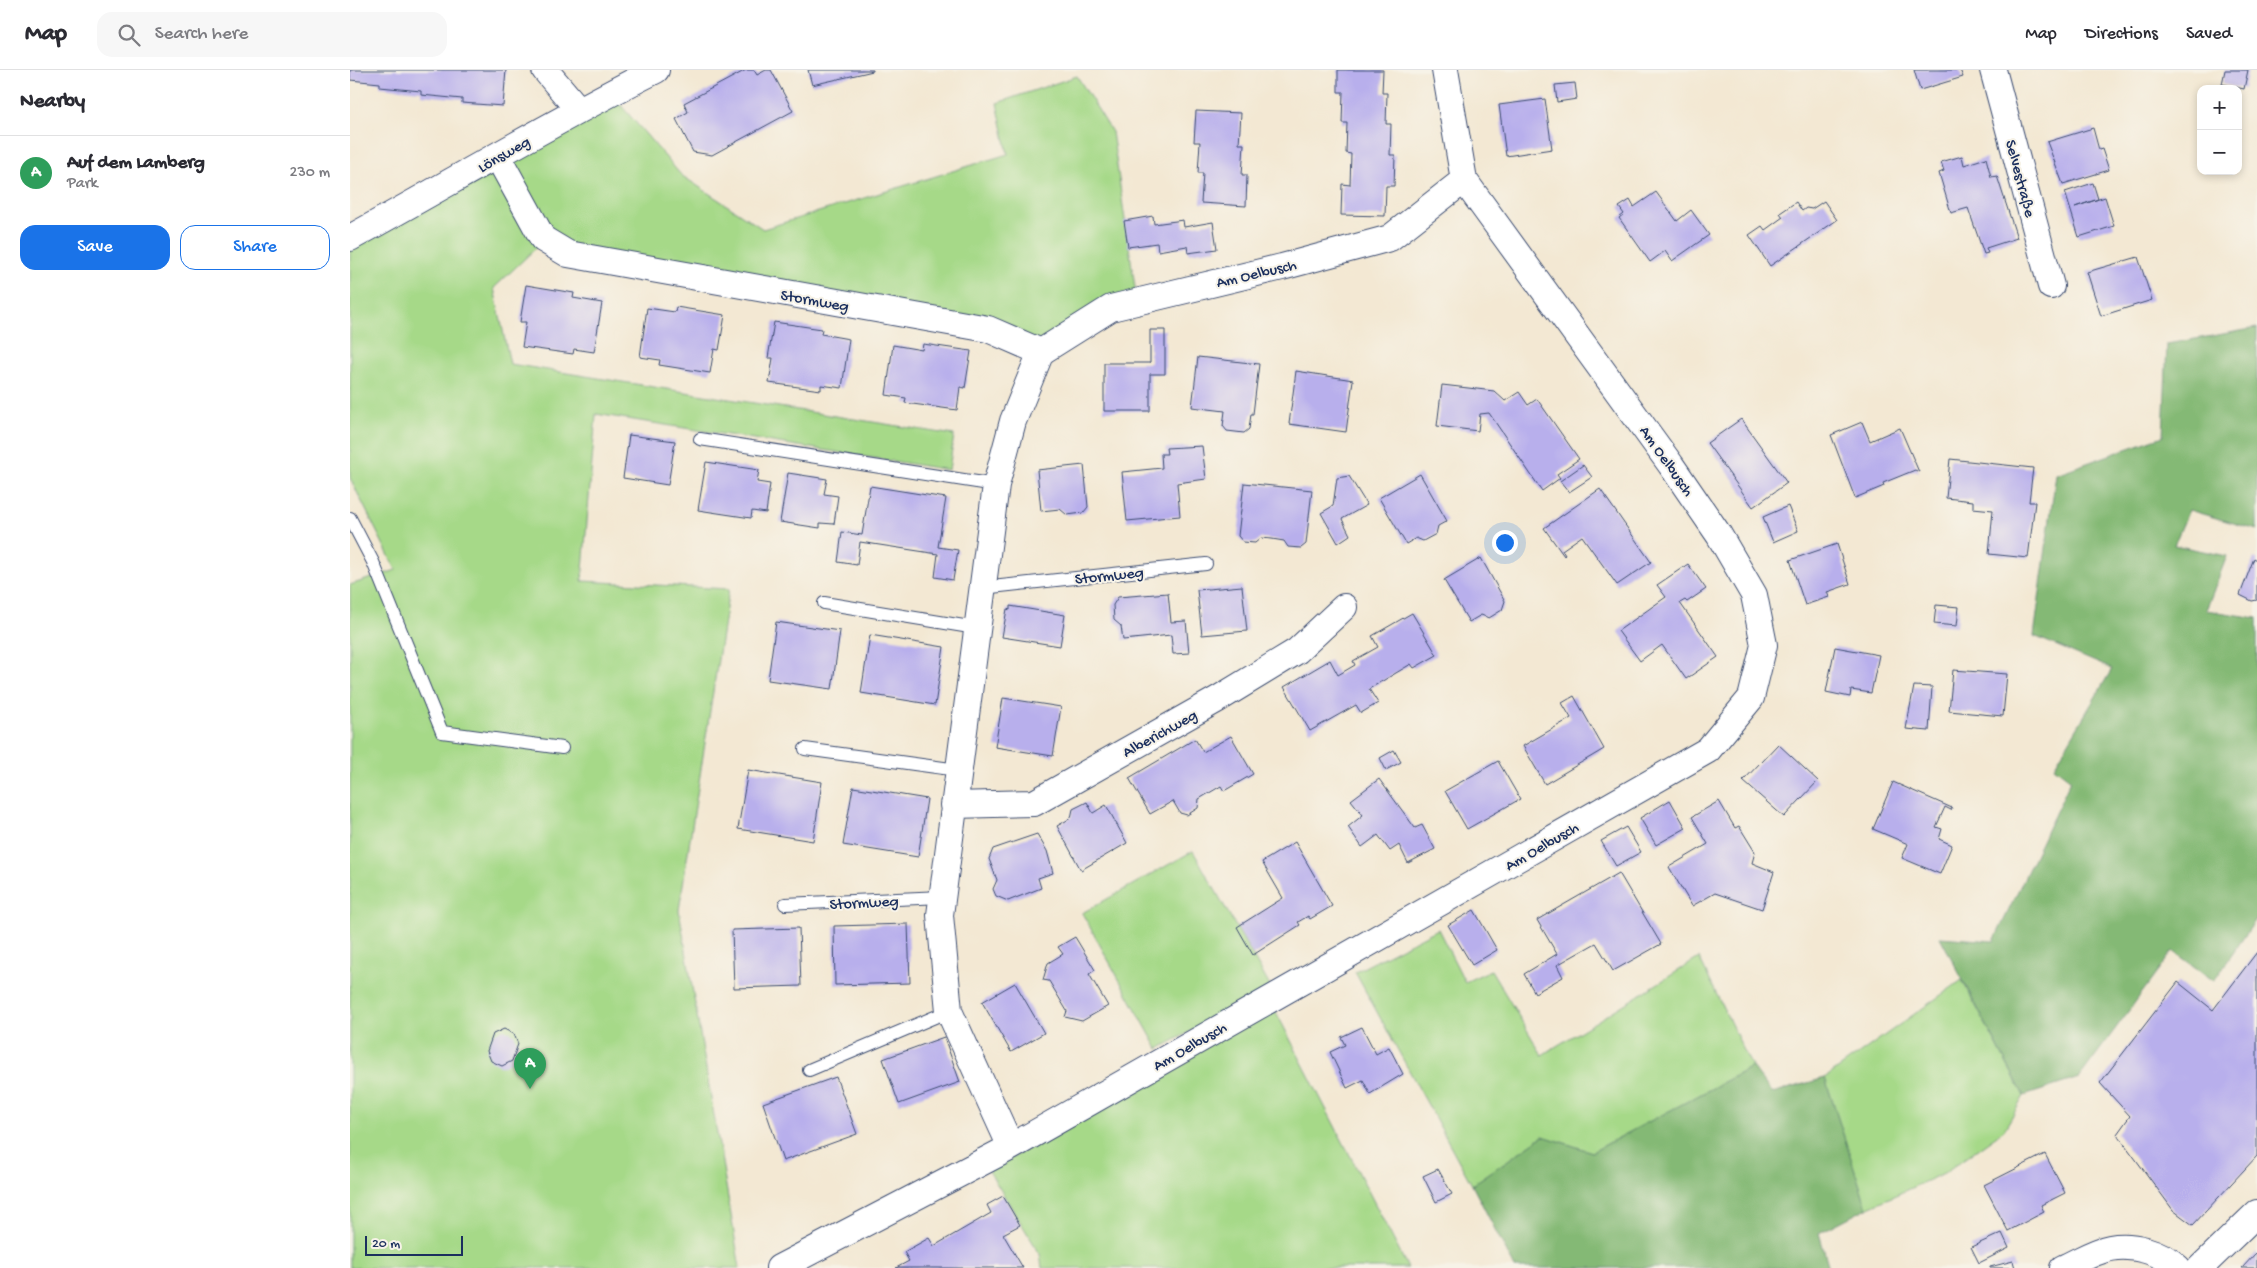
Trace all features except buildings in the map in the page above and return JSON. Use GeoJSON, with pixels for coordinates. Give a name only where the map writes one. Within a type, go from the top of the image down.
{"type":"FeatureCollection","features":[{"type":"Feature","properties":{"kind":"street"},"geometry":{"type":"LineString","coordinates":[[545,70],[578,109]]}},
{"type":"Feature","properties":{"kind":"street","name":"Lönsweg"},"geometry":{"type":"LineString","coordinates":[[350,238],[498,157],[578,109],[656,70]]}},
{"type":"Feature","properties":{"kind":"street","name":"Am Oelbusch"},"geometry":{"type":"LineString","coordinates":[[779,1268],[1011,1146],[1708,750],[1751,698],[1764,645],[1754,595],[1720,535],[1464,180],[1445,70]]}},
{"type":"Feature","properties":{"kind":"street","name":"Selvestraße"},"geometry":{"type":"LineString","coordinates":[[1993,70],[2052,286]]}},
{"type":"Feature","properties":{"kind":"street","name":"Stormweg"},"geometry":{"type":"LineString","coordinates":[[498,157],[543,239],[568,254],[988,329],[1041,352]]}},
{"type":"Feature","properties":{"kind":"street","name":"Am Oelbusch"},"geometry":{"type":"LineString","coordinates":[[1041,352],[1111,308],[1282,267],[1390,238],[1464,180]]}},
{"type":"Feature","properties":{"kind":"street"},"geometry":{"type":"LineString","coordinates":[[1011,1146],[949,1011],[940,914],[996,485],[1013,421],[1041,352]]}},
{"type":"Feature","properties":{"kind":"street","name":"Alberichweg"},"geometry":{"type":"LineString","coordinates":[[953,805],[1034,803],[1218,699],[1297,651],[1344,607]]}},
{"type":"Feature","properties":{"kind":"street"},"geometry":{"type":"LineString","coordinates":[[2200,1268],[2257,1214]]}},
{"type":"Feature","properties":{"kind":"street"},"geometry":{"type":"LineString","coordinates":[[2063,1268],[2109,1248],[2138,1249],[2173,1263],[2178,1268]]}},
{"type":"Feature","properties":{"kind":"lane"},"geometry":{"type":"LineString","coordinates":[[700,439],[996,485]]}},
{"type":"Feature","properties":{"kind":"lane"},"geometry":{"type":"LineString","coordinates":[[350,518],[373,562],[442,732],[562,748]]}},
{"type":"Feature","properties":{"kind":"lane","name":"Stormweg"},"geometry":{"type":"LineString","coordinates":[[982,588],[1206,564]]}},
{"type":"Feature","properties":{"kind":"lane"},"geometry":{"type":"LineString","coordinates":[[824,603],[976,628]]}},
{"type":"Feature","properties":{"kind":"lane"},"geometry":{"type":"LineString","coordinates":[[805,749],[958,770]]}},
{"type":"Feature","properties":{"kind":"lane","name":"Stormweg"},"geometry":{"type":"LineString","coordinates":[[785,904],[942,897]]}},
{"type":"Feature","properties":{"kind":"lane"},"geometry":{"type":"LineString","coordinates":[[810,1070],[949,1011]]}},
{"type":"Feature","properties":{"kind":"green space"},"geometry":{"type":"Polygon","coordinates":[[[1077,76],[1112,132],[1136,294],[1040,342],[572,247],[548,231],[510,160],[619,103],[681,175],[763,229],[1008,154],[997,103],[1077,76]]]}},
{"type":"Feature","properties":{"kind":"green space"},"geometry":{"type":"Polygon","coordinates":[[[497,168],[539,245],[494,288],[510,364],[954,435],[949,470],[596,414],[582,581],[729,589],[679,910],[740,1268],[350,1268],[350,585],[396,570],[350,478],[350,247],[497,168]]]}},
{"type":"Feature","properties":{"kind":"green space"},"geometry":{"type":"Polygon","coordinates":[[[2257,328],[2257,530],[2189,510],[2174,545],[2227,556],[2206,610],[2257,618],[2257,918],[2214,981],[2173,951],[2079,1078],[2024,1096],[1940,937],[1994,941],[2071,780],[2054,767],[2112,669],[2034,636],[2056,474],[2163,436],[2167,344],[2257,328]]]}},
{"type":"Feature","properties":{"kind":"green space"},"geometry":{"type":"Polygon","coordinates":[[[1193,851],[1271,988],[1158,1049],[1082,913],[1193,851]]]}},
{"type":"Feature","properties":{"kind":"green space"},"geometry":{"type":"Polygon","coordinates":[[[1438,929],[1465,982],[1491,970],[1542,1055],[1699,958],[1752,1067],[1592,1152],[1543,1136],[1472,1185],[1355,972],[1438,929]]]}},
{"type":"Feature","properties":{"kind":"green space"},"geometry":{"type":"Polygon","coordinates":[[[1962,980],[2024,1096],[2004,1130],[1944,1173],[1867,1208],[1825,1078],[1962,980]]]}},
{"type":"Feature","properties":{"kind":"green space"},"geometry":{"type":"Polygon","coordinates":[[[1273,1006],[1408,1268],[1042,1268],[1040,1254],[989,1171],[1273,1006]]]}},
{"type":"Feature","properties":{"kind":"green space"},"geometry":{"type":"Polygon","coordinates":[[[1752,1067],[1772,1093],[1825,1078],[1867,1208],[1819,1233],[1829,1268],[1515,1268],[1472,1185],[1543,1136],[1592,1152],[1752,1067]]]}},
{"type":"Feature","properties":{"kind":"place","name":"Auf dem Lamberg"},"geometry":{"type":"Point","coordinates":[530,1089]}}]}
